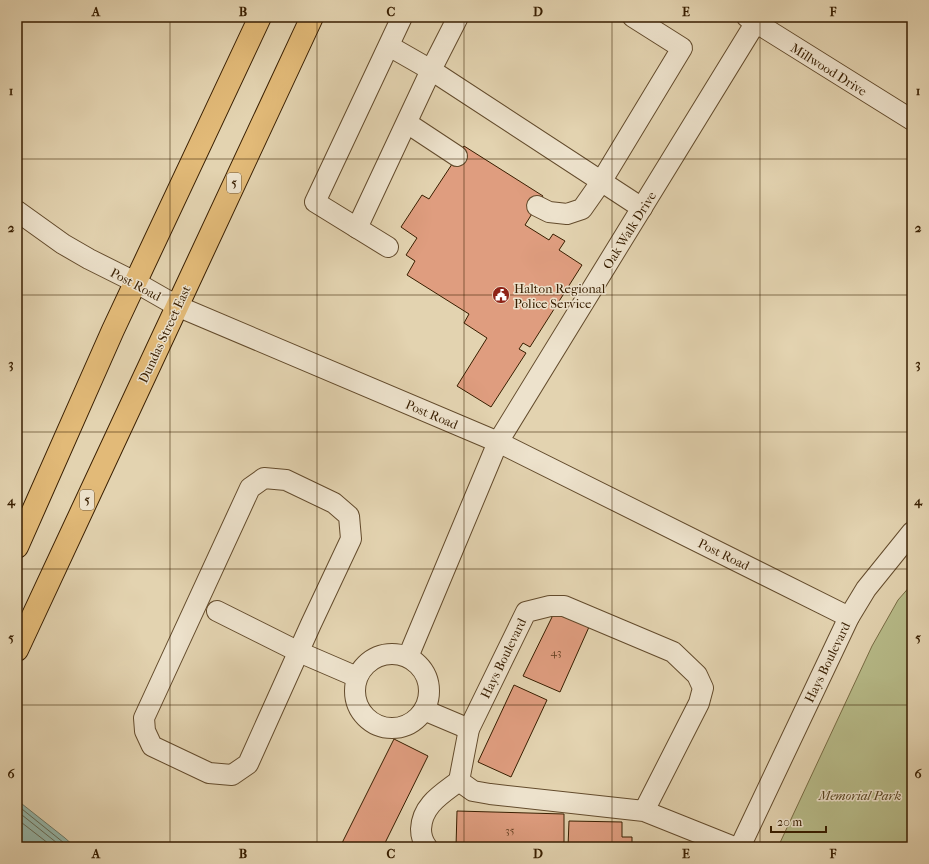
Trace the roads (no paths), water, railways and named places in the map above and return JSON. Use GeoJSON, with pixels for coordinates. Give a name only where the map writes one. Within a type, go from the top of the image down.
{"type":"FeatureCollection","features":[{"type":"Feature","properties":{"kind":"main road"},"geometry":{"type":"LineString","coordinates":[[17,547],[113,330],[260,17]]}},
{"type":"Feature","properties":{"kind":"main road","name":"Dundas Street East"},"geometry":{"type":"LineString","coordinates":[[17,650],[312,17]]}},
{"type":"Feature","properties":{"kind":"street"},"geometry":{"type":"LineString","coordinates":[[388,247],[315,202],[402,17]]}},
{"type":"Feature","properties":{"kind":"street"},"geometry":{"type":"LineString","coordinates":[[357,228],[431,70],[458,17]]}},
{"type":"Feature","properties":{"kind":"street"},"geometry":{"type":"LineString","coordinates":[[537,206],[549,212],[567,214],[582,209],[601,182],[682,48],[633,17]]}},
{"type":"Feature","properties":{"kind":"street","name":"Millwood Drive"},"geometry":{"type":"LineString","coordinates":[[754,19],[912,120]]}},
{"type":"Feature","properties":{"kind":"street","name":"Oak Walk Drive"},"geometry":{"type":"LineString","coordinates":[[408,657],[498,442],[642,208],[754,19]]}},
{"type":"Feature","properties":{"kind":"street"},"geometry":{"type":"LineString","coordinates":[[389,46],[431,70],[642,208]]}},
{"type":"Feature","properties":{"kind":"street"},"geometry":{"type":"LineString","coordinates":[[407,124],[457,156]]}},
{"type":"Feature","properties":{"kind":"street","name":"Post Road"},"geometry":{"type":"LineString","coordinates":[[17,211],[63,244],[89,259],[136,282],[177,306],[498,442],[849,617]]}},
{"type":"Feature","properties":{"kind":"street"},"geometry":{"type":"LineString","coordinates":[[264,478],[286,480],[334,503],[349,516],[352,539],[299,652],[248,764],[232,775],[209,773],[152,746],[145,731],[144,718],[250,488],[264,478]]}},
{"type":"Feature","properties":{"kind":"street","name":"Hays Boulevard"},"geometry":{"type":"LineString","coordinates":[[740,847],[849,617],[866,589],[912,532]]}},
{"type":"Feature","properties":{"kind":"street","name":"Hays Boulevard"},"geometry":{"type":"LineString","coordinates":[[459,781],[469,729],[526,612],[550,606],[564,606],[673,652],[697,675],[703,688],[699,703],[644,811]]}},
{"type":"Feature","properties":{"kind":"street"},"geometry":{"type":"LineString","coordinates":[[217,611],[299,652],[357,677]]}},
{"type":"Feature","properties":{"kind":"street"},"geometry":{"type":"LineString","coordinates":[[393,654],[408,657],[416,662],[427,678],[429,697],[424,710],[418,718],[411,723],[392,729],[382,728],[374,724],[362,714],[357,706],[354,696],[354,686],[357,677],[368,662],[376,657],[393,654]]}},
{"type":"Feature","properties":{"kind":"street"},"geometry":{"type":"LineString","coordinates":[[424,710],[469,729]]}},
{"type":"Feature","properties":{"kind":"street"},"geometry":{"type":"LineString","coordinates":[[427,847],[421,833],[422,821],[426,810],[434,800],[459,781],[473,791],[490,794],[644,811],[734,847]]}},
{"type":"Feature","properties":{"kind":"water"},"geometry":{"type":"Polygon","coordinates":[[[17,800],[65,838],[75,847],[17,847],[17,800]]]}},
{"type":"Feature","properties":{"kind":"place","name":"Halton Regional Police Service"},"geometry":{"type":"Point","coordinates":[501,295]}},
{"type":"Feature","properties":{"kind":"park label","name":"Memorial Park"},"geometry":{"type":"Point","coordinates":[860,795]}}]}
